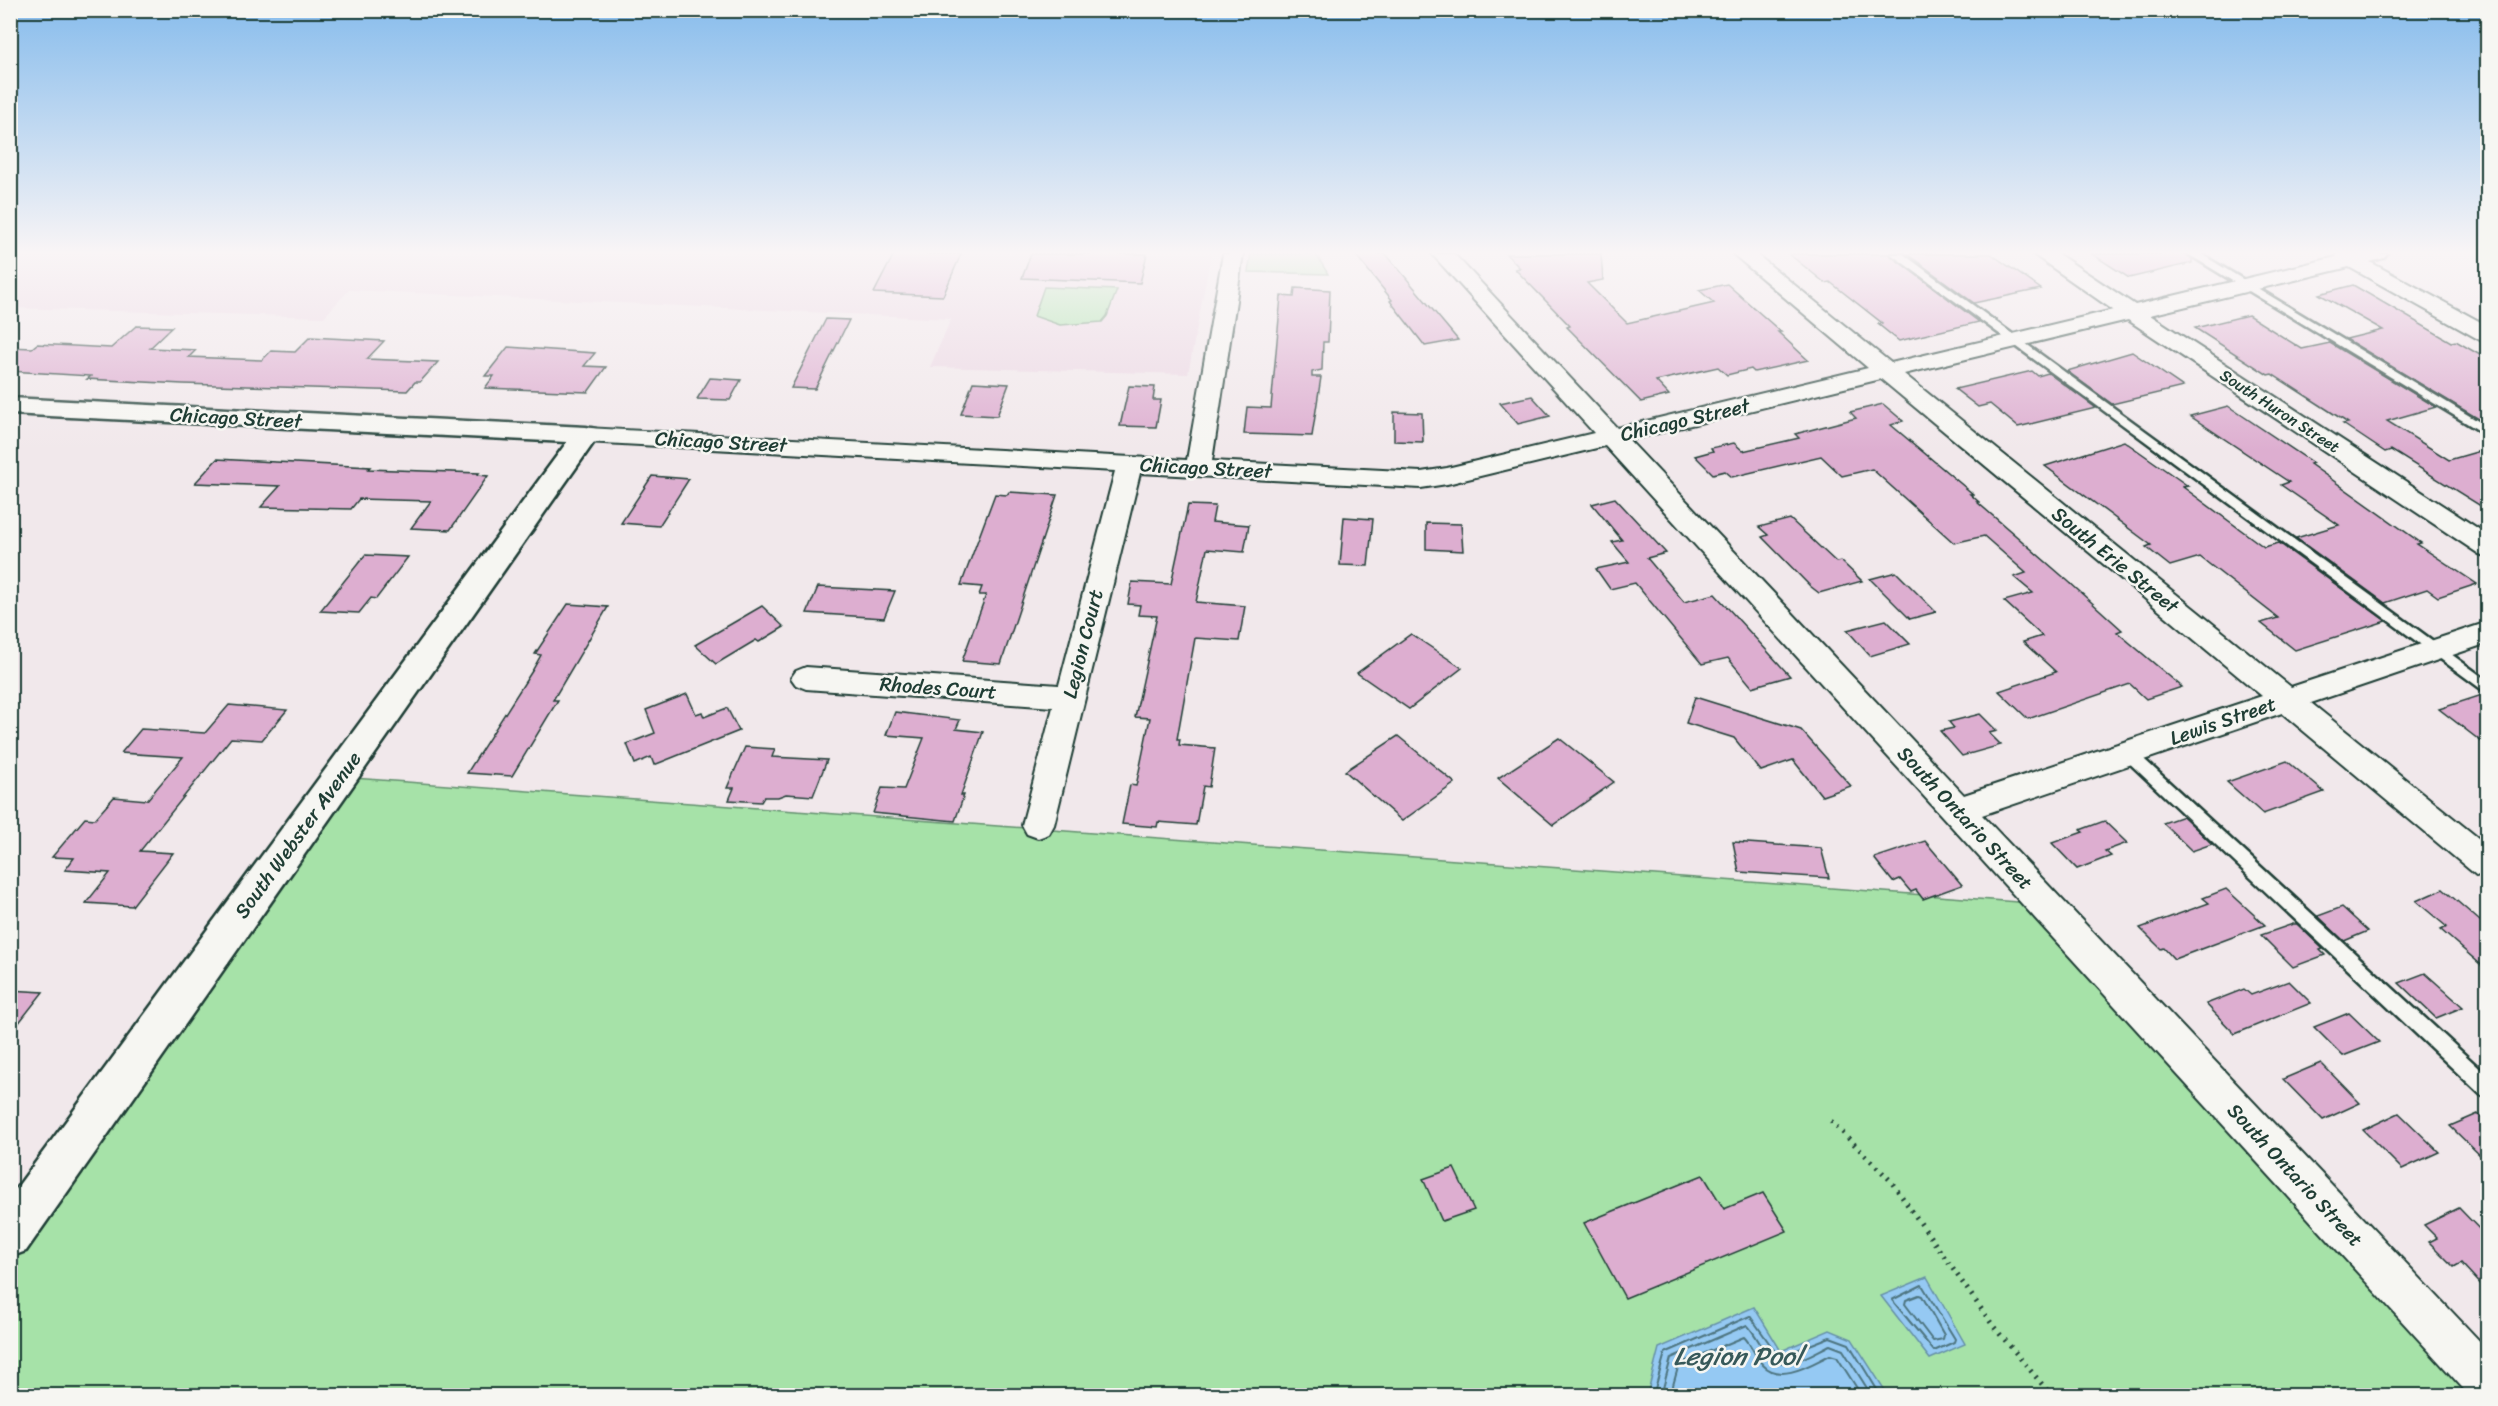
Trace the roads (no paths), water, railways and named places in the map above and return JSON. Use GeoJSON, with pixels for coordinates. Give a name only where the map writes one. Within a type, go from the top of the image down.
{"type":"FeatureCollection","features":[{"type":"Feature","properties":{"kind":"street"},"geometry":{"type":"LineString","coordinates":[[1198,467],[1222,320]]}},
{"type":"Feature","properties":{"kind":"street","name":"South Ontario Street"},"geometry":{"type":"LineString","coordinates":[[1503,320],[2487,1383]]}},
{"type":"Feature","properties":{"kind":"street","name":"South Erie Street"},"geometry":{"type":"LineString","coordinates":[[1822,320],[2487,864]]}},
{"type":"Feature","properties":{"kind":"street","name":"Chicago Street"},"geometry":{"type":"LineString","coordinates":[[10,406],[1420,480],[1447,477],[2104,320]]}},
{"type":"Feature","properties":{"kind":"street","name":"South Huron Street"},"geometry":{"type":"LineString","coordinates":[[2141,320],[2487,548]]}},
{"type":"Feature","properties":{"kind":"street"},"geometry":{"type":"LineString","coordinates":[[2459,320],[2487,335]]}},
{"type":"Feature","properties":{"kind":"street","name":"South Webster Avenue"},"geometry":{"type":"LineString","coordinates":[[10,1235],[586,435]]}},
{"type":"Feature","properties":{"kind":"street","name":"Legion Court"},"geometry":{"type":"LineString","coordinates":[[1038,825],[1130,463]]}},
{"type":"Feature","properties":{"kind":"street","name":"Lewis Street"},"geometry":{"type":"LineString","coordinates":[[1958,810],[2487,632]]}},
{"type":"Feature","properties":{"kind":"street","name":"Rhodes Court"},"geometry":{"type":"LineString","coordinates":[[806,678],[1070,697]]}},
{"type":"Feature","properties":{"kind":"lane"},"geometry":{"type":"LineString","coordinates":[[1985,320],[2487,689]]}},
{"type":"Feature","properties":{"kind":"lane"},"geometry":{"type":"LineString","coordinates":[[2301,320],[2487,432]]}},
{"type":"Feature","properties":{"kind":"lane"},"geometry":{"type":"LineString","coordinates":[[2128,753],[2487,1089]]}},
{"type":"Feature","properties":{"kind":"water"},"geometry":{"type":"Polygon","coordinates":[[[1927,1277],[1965,1344],[1930,1359],[1881,1296],[1927,1277]]]}},
{"type":"Feature","properties":{"kind":"water","name":"Legion Pool"},"geometry":{"type":"Polygon","coordinates":[[[1754,1307],[1781,1351],[1830,1330],[1852,1339],[1888,1395],[1647,1395],[1659,1348],[1754,1307]]]}}]}
